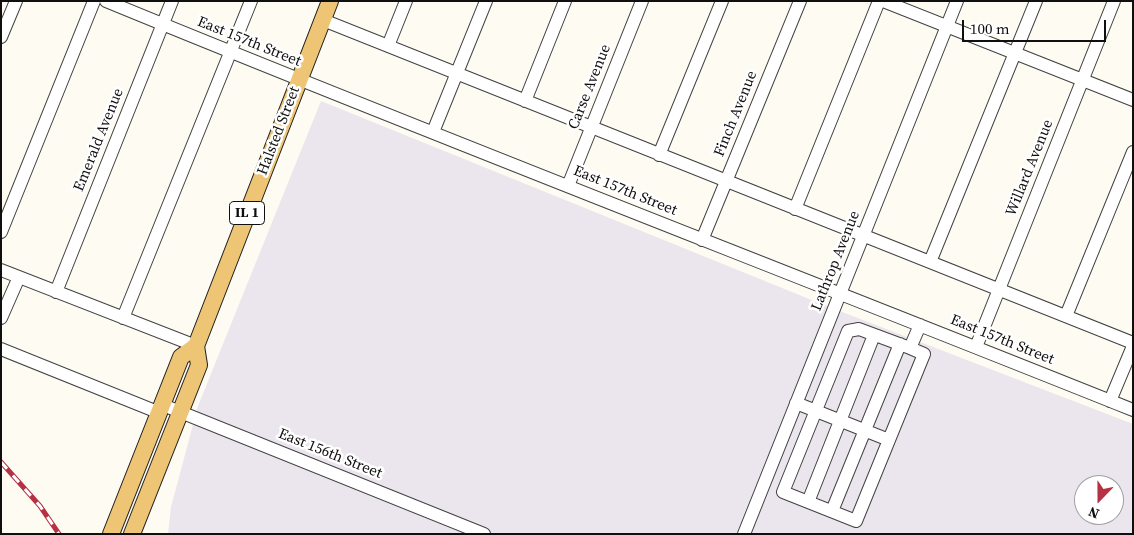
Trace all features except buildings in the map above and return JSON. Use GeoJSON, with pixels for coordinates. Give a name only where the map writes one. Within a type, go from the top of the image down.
{"type":"FeatureCollection","features":[{"type":"Feature","properties":{"kind":"main road","name":"Halsted Street"},"geometry":{"type":"LineString","coordinates":[[132,534],[199,365],[196,346],[330,1]]}},
{"type":"Feature","properties":{"kind":"main road","name":"Halsted Street"},"geometry":{"type":"LineString","coordinates":[[111,534],[181,357],[196,346]]}},
{"type":"Feature","properties":{"kind":"street"},"geometry":{"type":"LineString","coordinates":[[1,37],[16,1]]}},
{"type":"Feature","properties":{"kind":"street"},"geometry":{"type":"LineString","coordinates":[[1,232],[94,1]]}},
{"type":"Feature","properties":{"kind":"street","name":"East 157th Street"},"geometry":{"type":"LineString","coordinates":[[106,1],[298,80],[1133,410]]}},
{"type":"Feature","properties":{"kind":"street","name":"Emerald Avenue"},"geometry":{"type":"LineString","coordinates":[[56,292],[172,1]]}},
{"type":"Feature","properties":{"kind":"street"},"geometry":{"type":"LineString","coordinates":[[123,318],[251,1]]}},
{"type":"Feature","properties":{"kind":"street"},"geometry":{"type":"LineString","coordinates":[[388,46],[406,1]]}},
{"type":"Feature","properties":{"kind":"street"},"geometry":{"type":"LineString","coordinates":[[433,132],[486,1]]}},
{"type":"Feature","properties":{"kind":"street"},"geometry":{"type":"LineString","coordinates":[[525,101],[565,1]]}},
{"type":"Feature","properties":{"kind":"street","name":"Carse Avenue"},"geometry":{"type":"LineString","coordinates":[[568,186],[642,1]]}},
{"type":"Feature","properties":{"kind":"street"},"geometry":{"type":"LineString","coordinates":[[659,155],[722,1]]}},
{"type":"Feature","properties":{"kind":"street","name":"Finch Avenue"},"geometry":{"type":"LineString","coordinates":[[702,240],[800,1]]}},
{"type":"Feature","properties":{"kind":"street"},"geometry":{"type":"LineString","coordinates":[[795,209],[881,1],[1133,100]]}},
{"type":"Feature","properties":{"kind":"street","name":"Lathrop Avenue"},"geometry":{"type":"LineString","coordinates":[[744,534],[957,1]]}},
{"type":"Feature","properties":{"kind":"street"},"geometry":{"type":"LineString","coordinates":[[930,262],[1036,1]]}},
{"type":"Feature","properties":{"kind":"street","name":"Willard Avenue"},"geometry":{"type":"LineString","coordinates":[[976,347],[1114,1]]}},
{"type":"Feature","properties":{"kind":"street"},"geometry":{"type":"LineString","coordinates":[[323,20],[1066,316],[1133,345],[1110,402]]}},
{"type":"Feature","properties":{"kind":"street"},"geometry":{"type":"LineString","coordinates":[[1066,316],[1133,152]]}},
{"type":"Feature","properties":{"kind":"street"},"geometry":{"type":"LineString","coordinates":[[1,270],[196,346]]}},
{"type":"Feature","properties":{"kind":"street"},"geometry":{"type":"LineString","coordinates":[[1,318],[19,277]]}},
{"type":"Feature","properties":{"kind":"street"},"geometry":{"type":"LineString","coordinates":[[832,511],[865,430],[905,346],[920,325]]}},
{"type":"Feature","properties":{"kind":"street"},"geometry":{"type":"LineString","coordinates":[[859,329],[874,335],[924,354],[856,521],[783,492],[848,331],[859,329]]}},
{"type":"Feature","properties":{"kind":"street"},"geometry":{"type":"LineString","coordinates":[[808,502],[874,335]]}},
{"type":"Feature","properties":{"kind":"street","name":"East 156th Street"},"geometry":{"type":"LineString","coordinates":[[1,349],[161,409],[181,412],[484,534]]}},
{"type":"Feature","properties":{"kind":"street"},"geometry":{"type":"LineString","coordinates":[[796,402],[889,440]]}},
{"type":"Feature","properties":{"kind":"shaded area"},"geometry":{"type":"Polygon","coordinates":[[[321,101],[824,305],[1133,424],[1133,534],[168,534],[171,507],[198,406],[321,101]]]}},
{"type":"Feature","properties":{"kind":"railway"},"geometry":{"type":"LineString","coordinates":[[1,462],[40,506],[59,534]]}}]}
